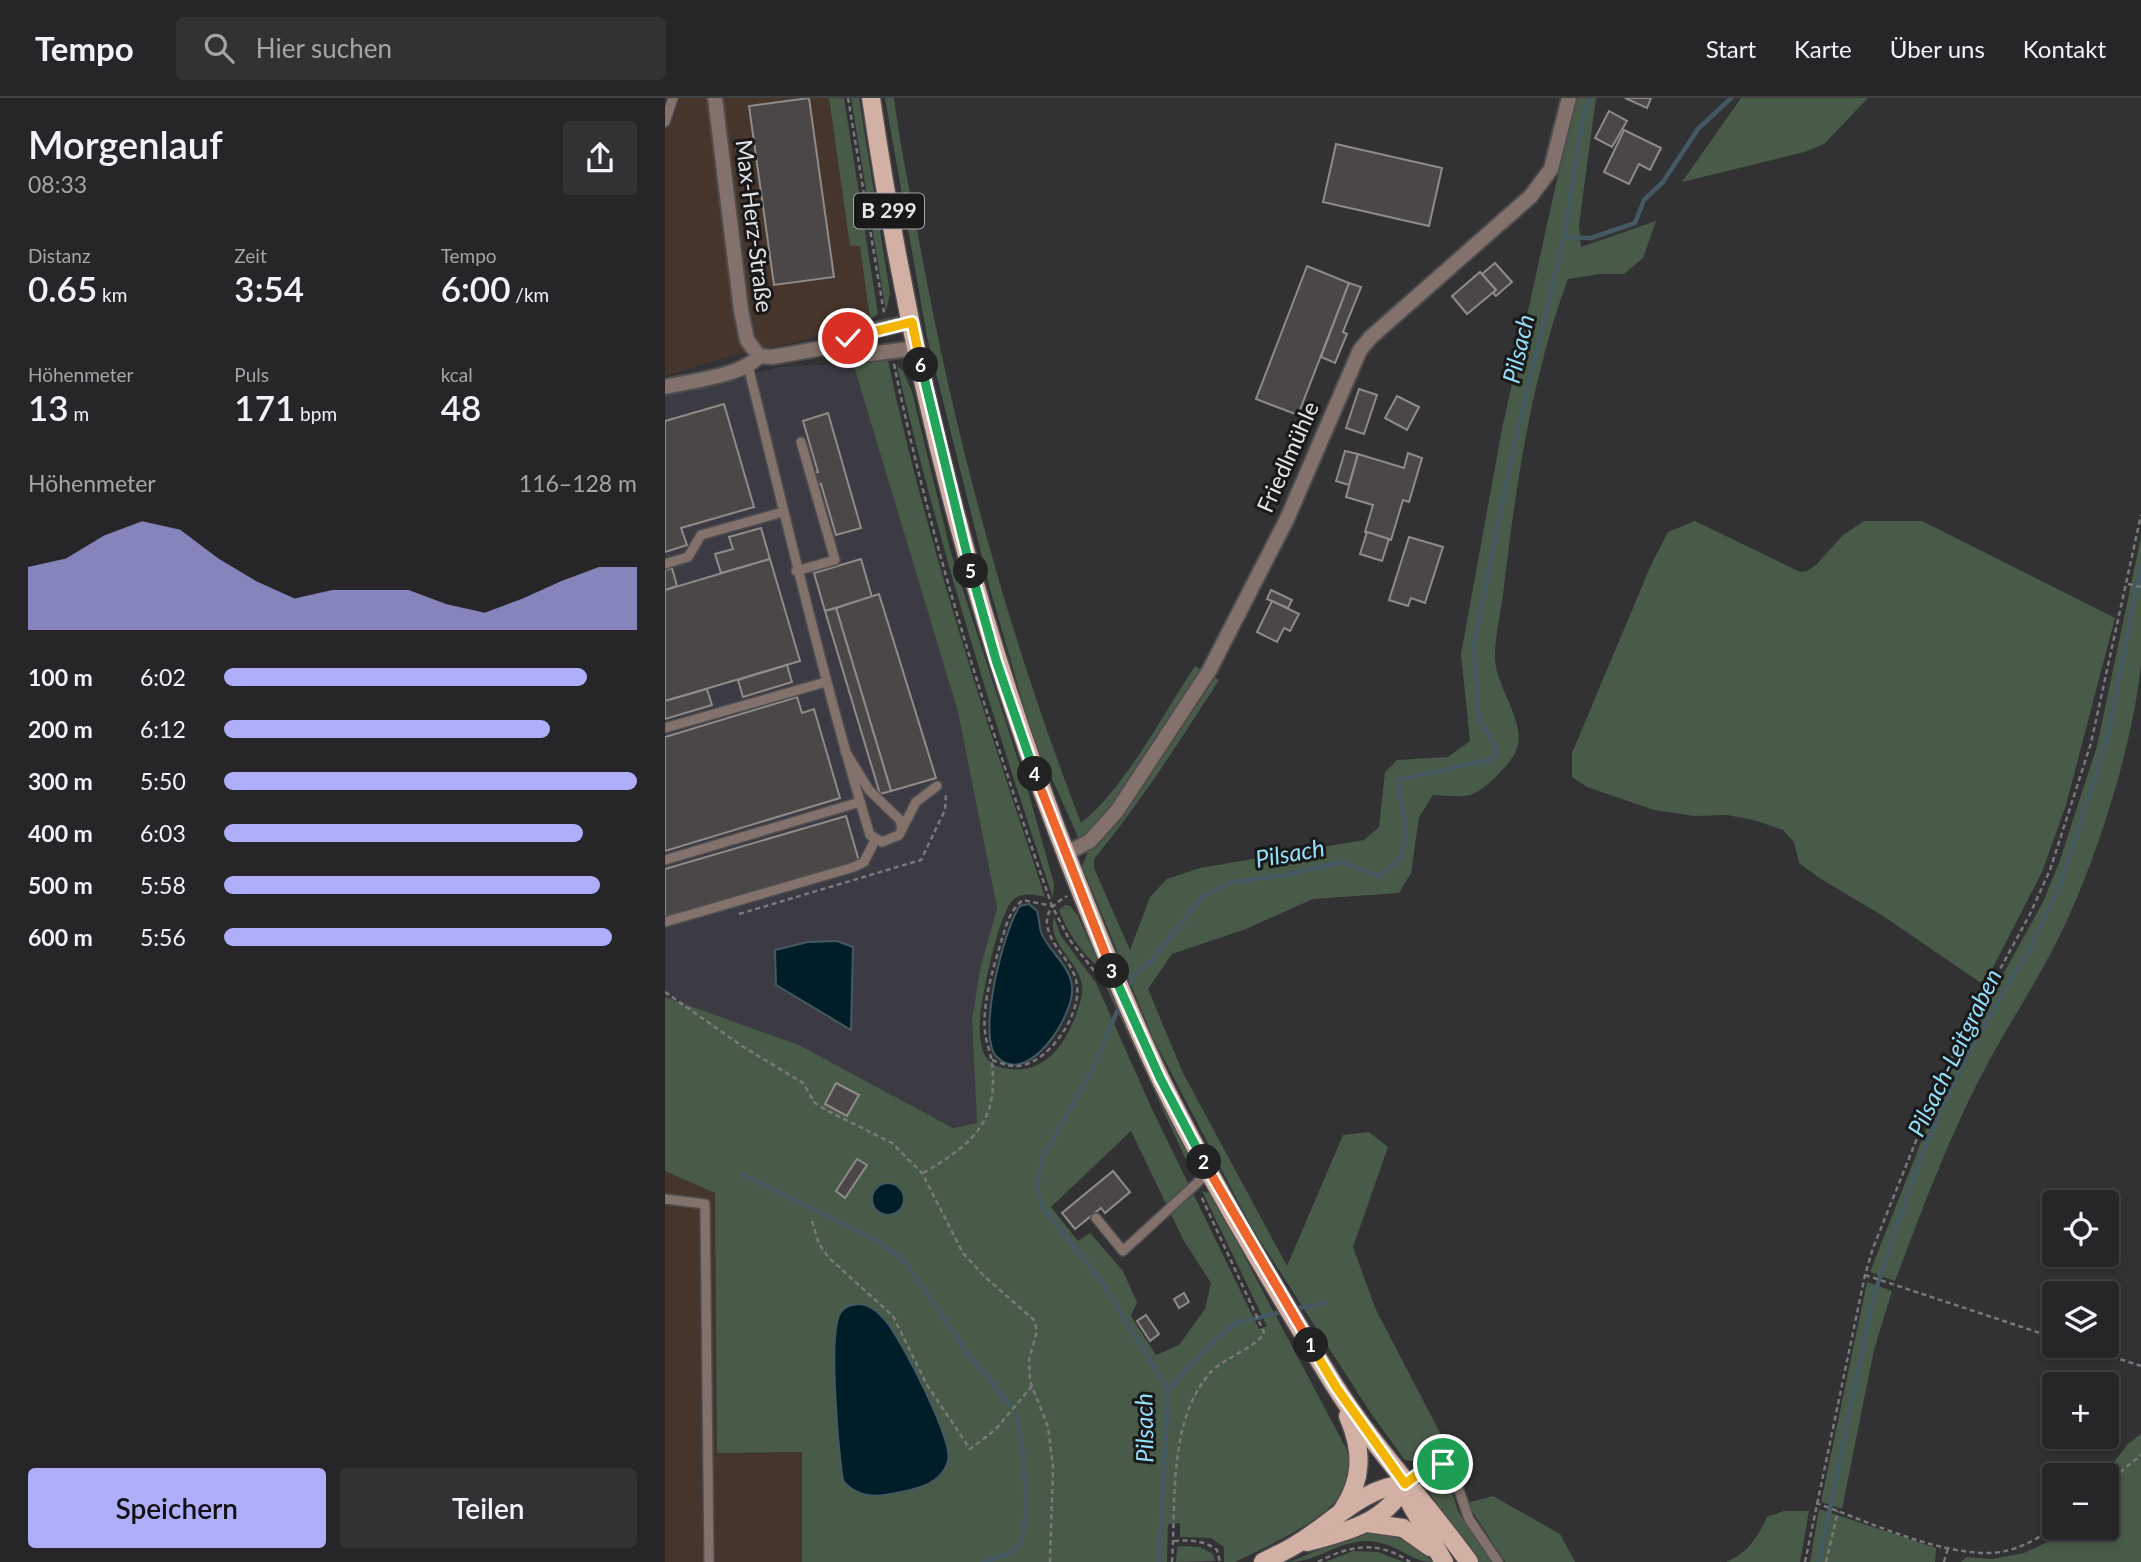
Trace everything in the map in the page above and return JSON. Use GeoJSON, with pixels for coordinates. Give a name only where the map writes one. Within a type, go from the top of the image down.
{"type":"FeatureCollection","features":[{"type":"Feature","properties":{"kind":"main road","name":"B 299"},"geometry":{"type":"LineString","coordinates":[[871,98],[891,221],[952,498],[996,660],[1106,975],[1129,1010],[1160,1078],[1209,1172],[1336,1387],[1405,1484],[1430,1507],[1469,1562]]}},
{"type":"Feature","properties":{"kind":"main road"},"geometry":{"type":"LineString","coordinates":[[1336,1387],[1356,1435],[1360,1462],[1354,1490],[1342,1512]]}},
{"type":"Feature","properties":{"kind":"main road","name":"B 299"},"geometry":{"type":"LineString","coordinates":[[1405,1484],[1410,1503],[1441,1558]]}},
{"type":"Feature","properties":{"kind":"main road"},"geometry":{"type":"LineString","coordinates":[[1297,1545],[1342,1512],[1386,1487],[1405,1484]]}},
{"type":"Feature","properties":{"kind":"main road"},"geometry":{"type":"LineString","coordinates":[[1263,1562],[1297,1545],[1366,1523],[1393,1505],[1405,1484]]}},
{"type":"Feature","properties":{"kind":"main road"},"geometry":{"type":"LineString","coordinates":[[1366,1523],[1403,1528],[1441,1558]]}},
{"type":"Feature","properties":{"kind":"street","name":"Max-Herz-Straße"},"geometry":{"type":"LineString","coordinates":[[715,98],[741,310],[753,361]]}},
{"type":"Feature","properties":{"kind":"street","name":"Friedlmühle"},"geometry":{"type":"LineString","coordinates":[[1065,855],[1090,841],[1117,811],[1209,671],[1286,519],[1360,350],[1371,337],[1531,196],[1551,169],[1569,98]]}},
{"type":"Feature","properties":{"kind":"street"},"geometry":{"type":"LineString","coordinates":[[829,348],[856,334],[912,322]]}},
{"type":"Feature","properties":{"kind":"street"},"geometry":{"type":"LineString","coordinates":[[665,387],[753,361],[829,348],[870,354],[917,348]]}},
{"type":"Feature","properties":{"kind":"lane"},"geometry":{"type":"LineString","coordinates":[[665,122],[673,98]]}},
{"type":"Feature","properties":{"kind":"lane"},"geometry":{"type":"LineString","coordinates":[[753,361],[796,571],[870,835],[875,840],[889,841],[899,835],[916,802],[937,786]]}},
{"type":"Feature","properties":{"kind":"lane"},"geometry":{"type":"LineString","coordinates":[[796,571],[835,560],[801,442]]}},
{"type":"Feature","properties":{"kind":"lane"},"geometry":{"type":"LineString","coordinates":[[665,564],[688,557],[701,535],[783,512]]}},
{"type":"Feature","properties":{"kind":"lane"},"geometry":{"type":"LineString","coordinates":[[665,728],[826,681]]}},
{"type":"Feature","properties":{"kind":"lane"},"geometry":{"type":"LineString","coordinates":[[845,751],[869,790],[900,820],[902,829]]}},
{"type":"Feature","properties":{"kind":"lane"},"geometry":{"type":"LineString","coordinates":[[665,860],[860,802]]}},
{"type":"Feature","properties":{"kind":"lane"},"geometry":{"type":"LineString","coordinates":[[665,922],[854,867],[865,862],[875,840]]}},
{"type":"Feature","properties":{"kind":"lane"},"geometry":{"type":"LineString","coordinates":[[1095,1219],[1123,1251],[1209,1172]]}},
{"type":"Feature","properties":{"kind":"lane"},"geometry":{"type":"LineString","coordinates":[[665,1199],[705,1204],[709,1562]]}},
{"type":"Feature","properties":{"kind":"lane"},"geometry":{"type":"LineString","coordinates":[[1405,1484],[1432,1463],[1448,1467],[1454,1476],[1469,1520],[1498,1562]]}},
{"type":"Feature","properties":{"kind":"path"},"geometry":{"type":"LineString","coordinates":[[848,98],[884,310]]}},
{"type":"Feature","properties":{"kind":"path"},"geometry":{"type":"LineString","coordinates":[[894,366],[915,467],[948,585],[978,686],[1052,906],[1069,939],[1106,975]]}},
{"type":"Feature","properties":{"kind":"path"},"geometry":{"type":"LineString","coordinates":[[1805,1562],[1864,1275],[1943,1076],[2030,914],[2050,870],[2091,743],[2141,514]]}},
{"type":"Feature","properties":{"kind":"path"},"geometry":{"type":"LineString","coordinates":[[2128,583],[2141,587]]}},
{"type":"Feature","properties":{"kind":"path"},"geometry":{"type":"LineString","coordinates":[[922,1173],[956,1153],[971,1141],[983,1125],[993,1095],[992,1060],[985,1031],[986,1009],[998,951],[1011,914],[1023,900],[1034,900],[1052,906]]}},
{"type":"Feature","properties":{"kind":"path"},"geometry":{"type":"LineString","coordinates":[[992,1060],[1010,1066],[1022,1065],[1043,1056],[1063,1030],[1075,1007],[1078,988],[1075,974],[1054,944],[1047,926],[1047,915],[1052,906]]}},
{"type":"Feature","properties":{"kind":"path"},"geometry":{"type":"LineString","coordinates":[[665,992],[742,1046],[803,1083],[815,1103],[893,1143],[922,1173],[963,1253],[984,1276],[1034,1320],[1037,1331],[1029,1360],[1032,1387],[1048,1427],[1053,1467],[1051,1562]]}},
{"type":"Feature","properties":{"kind":"path"},"geometry":{"type":"LineString","coordinates":[[812,1221],[818,1244],[829,1258],[893,1316],[927,1385],[970,1449],[995,1430],[1032,1387]]}},
{"type":"Feature","properties":{"kind":"path"},"geometry":{"type":"LineString","coordinates":[[1864,1275],[2042,1334]]}},
{"type":"Feature","properties":{"kind":"path"},"geometry":{"type":"LineString","coordinates":[[1173,1562],[1182,1425],[1188,1409],[1211,1371],[1263,1336],[1256,1310]]}},
{"type":"Feature","properties":{"kind":"path"},"geometry":{"type":"LineString","coordinates":[[2117,1358],[2141,1366]]}},
{"type":"Feature","properties":{"kind":"path"},"geometry":{"type":"LineString","coordinates":[[2119,1473],[2141,1455]]}},
{"type":"Feature","properties":{"kind":"path"},"geometry":{"type":"LineString","coordinates":[[1816,1503],[1948,1548],[1986,1553],[2002,1552],[2020,1546],[2042,1533]]}},
{"type":"Feature","properties":{"kind":"path"},"geometry":{"type":"LineString","coordinates":[[1826,1562],[1836,1510]]}},
{"type":"Feature","properties":{"kind":"path"},"geometry":{"type":"LineString","coordinates":[[1174,1541],[1191,1540],[1211,1545],[1217,1550],[1220,1562]]}},
{"type":"Feature","properties":{"kind":"path"},"geometry":{"type":"LineString","coordinates":[[1318,1562],[1346,1549],[1371,1546],[1394,1552],[1410,1562]]}},
{"type":"Feature","properties":{"kind":"path"},"geometry":{"type":"LineString","coordinates":[[1944,1562],[1948,1548]]}},
{"type":"Feature","properties":{"kind":"shaded area"},"geometry":{"type":"Polygon","coordinates":[[[665,98],[829,98],[850,246],[860,245],[870,319],[801,341],[727,357],[665,376],[665,98]]]}},
{"type":"Feature","properties":{"kind":"shaded area"},"geometry":{"type":"Polygon","coordinates":[[[853,363],[958,712],[997,908],[980,969],[972,1020],[977,1123],[953,1128],[799,1045],[665,997],[665,396],[779,367],[853,363]]]}},
{"type":"Feature","properties":{"kind":"shaded area"},"geometry":{"type":"Polygon","coordinates":[[[665,1171],[715,1193],[717,1453],[802,1452],[802,1562],[665,1562],[665,1171]]]}},
{"type":"Feature","properties":{"kind":"green space"},"geometry":{"type":"Polygon","coordinates":[[[829,98],[844,98],[878,314],[870,319],[860,246],[850,246],[829,98]]]}},
{"type":"Feature","properties":{"kind":"green space"},"geometry":{"type":"Polygon","coordinates":[[[851,98],[859,98],[890,293],[886,312],[851,98]]]}},
{"type":"Feature","properties":{"kind":"green space"},"geometry":{"type":"Polygon","coordinates":[[[885,98],[894,98],[933,314],[986,535],[1030,680],[1081,823],[1128,771],[1195,666],[1202,670],[1115,805],[1083,837],[1078,837],[1050,774],[1038,755],[990,589],[927,337],[885,98]]]}},
{"type":"Feature","properties":{"kind":"green space"},"geometry":{"type":"Polygon","coordinates":[[[1575,98],[1596,98],[1579,225],[1581,247],[1656,221],[1643,258],[1624,274],[1600,274],[1568,279],[1545,353],[1520,470],[1495,651],[1497,671],[1518,730],[1516,751],[1496,777],[1476,793],[1462,796],[1433,795],[1419,817],[1411,873],[1399,893],[1313,899],[1246,929],[1172,954],[1148,989],[1183,1073],[1287,1266],[1343,1135],[1369,1132],[1388,1147],[1353,1247],[1376,1310],[1447,1446],[1426,1458],[1409,1461],[1404,1459],[1370,1412],[1252,1228],[1153,1038],[1082,866],[1088,852],[1121,816],[1213,676],[1219,680],[1144,794],[1094,859],[1094,868],[1130,950],[1150,897],[1167,879],[1200,868],[1364,840],[1379,827],[1385,772],[1397,760],[1448,757],[1470,741],[1461,654],[1502,429],[1575,98]]]}},
{"type":"Feature","properties":{"kind":"green space"},"geometry":{"type":"Polygon","coordinates":[[[1741,98],[1868,98],[1824,144],[1804,152],[1682,182],[1741,98]]]}},
{"type":"Feature","properties":{"kind":"green space"},"geometry":{"type":"Polygon","coordinates":[[[888,361],[939,564],[1045,897],[1022,895],[1008,906],[987,975],[981,1009],[980,1034],[984,1053],[996,1066],[1024,1069],[1048,1059],[1065,1038],[1077,1013],[1082,987],[1080,977],[1056,938],[1054,917],[1061,936],[1096,983],[1151,1107],[1259,1329],[1267,1326],[1202,1191],[1209,1193],[1215,1201],[1347,1450],[1350,1470],[1348,1482],[1342,1495],[1330,1507],[1299,1529],[1235,1562],[1224,1562],[1224,1547],[1211,1538],[1180,1537],[1180,1523],[1168,1524],[1167,1562],[802,1562],[802,1452],[717,1453],[715,1193],[665,1171],[665,997],[799,1045],[953,1128],[977,1123],[972,1020],[980,969],[997,908],[958,712],[853,363],[888,361]],[[1131,1131],[1051,1207],[1078,1241],[1090,1233],[1123,1271],[1137,1302],[1131,1316],[1156,1355],[1179,1345],[1205,1309],[1211,1283],[1184,1241],[1131,1131]]]}},
{"type":"Feature","properties":{"kind":"green space"},"geometry":{"type":"Polygon","coordinates":[[[897,366],[903,371],[912,392],[951,553],[1029,794],[1054,884],[1053,898],[969,634],[897,366]]]}},
{"type":"Feature","properties":{"kind":"green space"},"geometry":{"type":"Polygon","coordinates":[[[1695,521],[1800,572],[1817,564],[1843,535],[1864,521],[1922,521],[2115,618],[2066,805],[2042,872],[1984,985],[1799,863],[1794,842],[1783,830],[1754,820],[1727,815],[1695,816],[1654,810],[1587,787],[1572,777],[1572,753],[1651,565],[1668,532],[1695,521]]]}},
{"type":"Feature","properties":{"kind":"green space"},"geometry":{"type":"Polygon","coordinates":[[[2141,537],[2141,664],[2137,697],[2120,771],[2097,847],[2069,917],[1957,1126],[1895,1281],[1870,1272],[1947,1076],[2043,902],[2059,863],[2097,746],[2141,537]]]}},
{"type":"Feature","properties":{"kind":"green space"},"geometry":{"type":"Polygon","coordinates":[[[1065,905],[1070,906],[1078,916],[1140,1057],[1196,1168],[1194,1177],[1096,965],[1066,926],[1059,910],[1065,905]]]}},
{"type":"Feature","properties":{"kind":"green space"},"geometry":{"type":"Polygon","coordinates":[[[1867,1282],[1892,1291],[1874,1350],[1842,1509],[1821,1502],[1867,1282]]]}},
{"type":"Feature","properties":{"kind":"green space"},"geometry":{"type":"Polygon","coordinates":[[[2141,1434],[2141,1562],[1961,1562],[1966,1557],[1993,1559],[2024,1553],[2052,1540],[2119,1540],[2119,1463],[2113,1463],[2128,1444],[2141,1434]]]}},
{"type":"Feature","properties":{"kind":"green space"},"geometry":{"type":"Polygon","coordinates":[[[1433,1472],[1441,1473],[1448,1479],[1458,1511],[1491,1562],[1478,1562],[1426,1488],[1425,1479],[1433,1472]]]}},
{"type":"Feature","properties":{"kind":"green space"},"geometry":{"type":"Polygon","coordinates":[[[1493,1496],[1560,1534],[1575,1562],[1505,1562],[1467,1503],[1493,1496]]]}},
{"type":"Feature","properties":{"kind":"green space"},"geometry":{"type":"Polygon","coordinates":[[[1819,1509],[1936,1548],[1935,1562],[1810,1562],[1819,1509]]]}},
{"type":"Feature","properties":{"kind":"green space"},"geometry":{"type":"Polygon","coordinates":[[[1784,1511],[1809,1511],[1800,1562],[1726,1562],[1751,1544],[1767,1517],[1784,1511]]]}},
{"type":"Feature","properties":{"kind":"green space"},"geometry":{"type":"Polygon","coordinates":[[[1363,1532],[1382,1533],[1401,1539],[1410,1543],[1432,1562],[1417,1559],[1378,1542],[1367,1541],[1347,1544],[1309,1559],[1289,1562],[1363,1532]]]}},
{"type":"Feature","properties":{"kind":"green space"},"geometry":{"type":"Polygon","coordinates":[[[1177,1547],[1200,1547],[1213,1554],[1215,1561],[1176,1562],[1177,1547]]]}},
{"type":"Feature","properties":{"kind":"green space"},"geometry":{"type":"Polygon","coordinates":[[[1353,1551],[1378,1552],[1404,1562],[1325,1562],[1353,1551]]]}},
{"type":"Feature","properties":{"kind":"water"},"geometry":{"type":"Polygon","coordinates":[[[1029,904],[1037,911],[1044,939],[1068,972],[1072,987],[1071,999],[1066,1014],[1047,1045],[1021,1064],[1008,1064],[996,1056],[991,1044],[991,1005],[1007,936],[1020,906],[1029,904]]]}},
{"type":"Feature","properties":{"kind":"water"},"geometry":{"type":"Polygon","coordinates":[[[837,941],[853,947],[851,1030],[776,985],[775,950],[808,942],[837,941]]]}},
{"type":"Feature","properties":{"kind":"water"},"geometry":{"type":"Polygon","coordinates":[[[888,1183],[899,1188],[904,1199],[899,1210],[888,1215],[877,1210],[872,1199],[877,1188],[888,1183]]]}},
{"type":"Feature","properties":{"kind":"water"},"geometry":{"type":"Polygon","coordinates":[[[860,1304],[877,1312],[893,1331],[925,1390],[948,1450],[948,1461],[944,1469],[932,1481],[916,1488],[884,1495],[853,1490],[843,1481],[835,1393],[835,1342],[841,1312],[847,1307],[860,1304]]]}},
{"type":"Feature","properties":{"kind":"building"},"geometry":{"type":"Polygon","coordinates":[[[809,98],[834,277],[774,285],[749,106],[809,98]]]}},
{"type":"Feature","properties":{"kind":"building"},"geometry":{"type":"Polygon","coordinates":[[[1625,98],[1651,98],[1647,108],[1625,98]]]}},
{"type":"Feature","properties":{"kind":"building"},"geometry":{"type":"Polygon","coordinates":[[[1609,111],[1627,121],[1612,147],[1595,138],[1609,111]]]}},
{"type":"Feature","properties":{"kind":"building"},"geometry":{"type":"Polygon","coordinates":[[[1624,130],[1661,148],[1650,170],[1639,164],[1629,184],[1604,172],[1624,130]]]}},
{"type":"Feature","properties":{"kind":"building"},"geometry":{"type":"Polygon","coordinates":[[[1336,144],[1442,168],[1429,226],[1323,202],[1336,144]]]}},
{"type":"Feature","properties":{"kind":"building"},"geometry":{"type":"Polygon","coordinates":[[[1495,263],[1512,282],[1496,296],[1493,293],[1496,290],[1482,274],[1495,263]]]}},
{"type":"Feature","properties":{"kind":"building"},"geometry":{"type":"Polygon","coordinates":[[[1307,266],[1349,283],[1298,415],[1256,399],[1307,266]]]}},
{"type":"Feature","properties":{"kind":"building"},"geometry":{"type":"Polygon","coordinates":[[[1480,272],[1496,290],[1467,314],[1452,296],[1480,272]]]}},
{"type":"Feature","properties":{"kind":"building"},"geometry":{"type":"Polygon","coordinates":[[[1349,283],[1361,287],[1343,332],[1347,334],[1335,363],[1321,357],[1349,283]]]}},
{"type":"Feature","properties":{"kind":"building"},"geometry":{"type":"Polygon","coordinates":[[[1359,389],[1377,395],[1364,434],[1346,428],[1359,389]]]}},
{"type":"Feature","properties":{"kind":"building"},"geometry":{"type":"Polygon","coordinates":[[[1397,396],[1419,407],[1407,430],[1385,418],[1397,396]]]}},
{"type":"Feature","properties":{"kind":"building"},"geometry":{"type":"Polygon","coordinates":[[[724,404],[754,507],[681,528],[687,545],[665,552],[665,421],[724,404]]]}},
{"type":"Feature","properties":{"kind":"building"},"geometry":{"type":"Polygon","coordinates":[[[828,413],[861,528],[836,535],[821,484],[817,485],[813,473],[818,472],[803,421],[828,413]]]}},
{"type":"Feature","properties":{"kind":"building"},"geometry":{"type":"Polygon","coordinates":[[[1345,451],[1358,454],[1349,485],[1336,481],[1345,451]]]}},
{"type":"Feature","properties":{"kind":"building"},"geometry":{"type":"Polygon","coordinates":[[[1408,453],[1422,458],[1409,502],[1403,500],[1391,540],[1365,532],[1373,505],[1346,497],[1358,454],[1404,468],[1408,453]]]}},
{"type":"Feature","properties":{"kind":"building"},"geometry":{"type":"Polygon","coordinates":[[[761,528],[770,559],[721,573],[715,554],[733,549],[729,537],[761,528]]]}},
{"type":"Feature","properties":{"kind":"building"},"geometry":{"type":"Polygon","coordinates":[[[1367,532],[1389,539],[1382,561],[1360,554],[1367,532]]]}},
{"type":"Feature","properties":{"kind":"building"},"geometry":{"type":"Polygon","coordinates":[[[1409,537],[1443,547],[1425,603],[1411,598],[1408,606],[1389,600],[1409,537]]]}},
{"type":"Feature","properties":{"kind":"building"},"geometry":{"type":"Polygon","coordinates":[[[770,559],[800,661],[665,701],[665,590],[770,559]]]}},
{"type":"Feature","properties":{"kind":"building"},"geometry":{"type":"Polygon","coordinates":[[[861,559],[872,597],[825,611],[814,573],[861,559]]]}},
{"type":"Feature","properties":{"kind":"building"},"geometry":{"type":"Polygon","coordinates":[[[672,568],[677,586],[665,590],[665,570],[672,568]]]}},
{"type":"Feature","properties":{"kind":"building"},"geometry":{"type":"Polygon","coordinates":[[[1271,590],[1292,600],[1288,608],[1267,599],[1271,590]]]}},
{"type":"Feature","properties":{"kind":"building"},"geometry":{"type":"Polygon","coordinates":[[[879,594],[936,778],[891,791],[836,608],[879,594]]]}},
{"type":"Feature","properties":{"kind":"building"},"geometry":{"type":"Polygon","coordinates":[[[1272,601],[1299,614],[1290,631],[1284,628],[1277,642],[1257,632],[1272,601]]]}},
{"type":"Feature","properties":{"kind":"building"},"geometry":{"type":"Polygon","coordinates":[[[836,608],[891,791],[880,794],[825,611],[836,608]]]}},
{"type":"Feature","properties":{"kind":"building"},"geometry":{"type":"Polygon","coordinates":[[[787,665],[792,682],[743,697],[738,680],[787,665]]]}},
{"type":"Feature","properties":{"kind":"building"},"geometry":{"type":"Polygon","coordinates":[[[707,689],[712,705],[665,719],[665,701],[707,689]]]}},
{"type":"Feature","properties":{"kind":"building"},"geometry":{"type":"Polygon","coordinates":[[[797,697],[802,713],[814,709],[840,798],[665,851],[665,737],[797,697]]]}},
{"type":"Feature","properties":{"kind":"building"},"geometry":{"type":"Polygon","coordinates":[[[846,816],[859,861],[665,917],[665,869],[846,816]]]}},
{"type":"Feature","properties":{"kind":"building"},"geometry":{"type":"Polygon","coordinates":[[[836,1083],[859,1095],[847,1116],[825,1104],[836,1083]]]}},
{"type":"Feature","properties":{"kind":"building"},"geometry":{"type":"Polygon","coordinates":[[[857,1159],[867,1165],[845,1198],[836,1191],[857,1159]]]}},
{"type":"Feature","properties":{"kind":"building"},"geometry":{"type":"Polygon","coordinates":[[[1113,1171],[1130,1192],[1105,1213],[1101,1208],[1075,1229],[1062,1213],[1113,1171]]]}},
{"type":"Feature","properties":{"kind":"building"},"geometry":{"type":"Polygon","coordinates":[[[1184,1293],[1189,1302],[1179,1308],[1174,1299],[1184,1293]]]}},
{"type":"Feature","properties":{"kind":"building"},"geometry":{"type":"Polygon","coordinates":[[[1146,1315],[1159,1334],[1150,1341],[1137,1321],[1146,1315]]]}},
{"type":"Feature","properties":{"kind":"waterway","name":"Pilsach"},"geometry":{"type":"LineString","coordinates":[[1126,991],[1133,977],[1155,957],[1202,897],[1229,883],[1290,874],[1341,862],[1380,876],[1402,856],[1406,826],[1397,780],[1489,760],[1498,750],[1479,719],[1474,644],[1513,450],[1564,237],[1582,122],[1589,98]]}},
{"type":"Feature","properties":{"kind":"waterway"},"geometry":{"type":"LineString","coordinates":[[1564,237],[1591,238],[1635,223],[1644,200],[1663,182],[1698,129],[1731,98]]}},
{"type":"Feature","properties":{"kind":"waterway","name":"Pilsach-Leitgraben"},"geometry":{"type":"LineString","coordinates":[[1819,1562],[1873,1298],[1920,1159],[1942,1107],[1968,1053],[2030,948],[2058,890],[2107,741],[2141,566]]}},
{"type":"Feature","properties":{"kind":"waterway","name":"Pilsach"},"geometry":{"type":"LineString","coordinates":[[1121,1002],[1093,1069],[1042,1159],[1037,1186],[1043,1208],[1101,1280],[1168,1390],[1159,1562]]}},
{"type":"Feature","properties":{"kind":"waterway"},"geometry":{"type":"LineString","coordinates":[[742,1175],[877,1240],[905,1262],[966,1351],[1010,1405]]}},
{"type":"Feature","properties":{"kind":"waterway"},"geometry":{"type":"LineString","coordinates":[[1293,1309],[1327,1303]]}},
{"type":"Feature","properties":{"kind":"waterway"},"geometry":{"type":"LineString","coordinates":[[1168,1390],[1214,1340],[1237,1323],[1285,1311]]}},
{"type":"Feature","properties":{"kind":"waterway"},"geometry":{"type":"LineString","coordinates":[[984,1562],[1012,1551],[1022,1535],[1026,1501],[1016,1414]]}},
{"type":"Feature","properties":{"kind":"route"},"geometry":{"type":"LineString","coordinates":[[848,338],[912,322],[952,498],[980,605],[1011,707],[1065,855],[1112,970],[1184,1125],[1336,1387],[1405,1484],[1432,1463],[1443,1464]]}}]}
